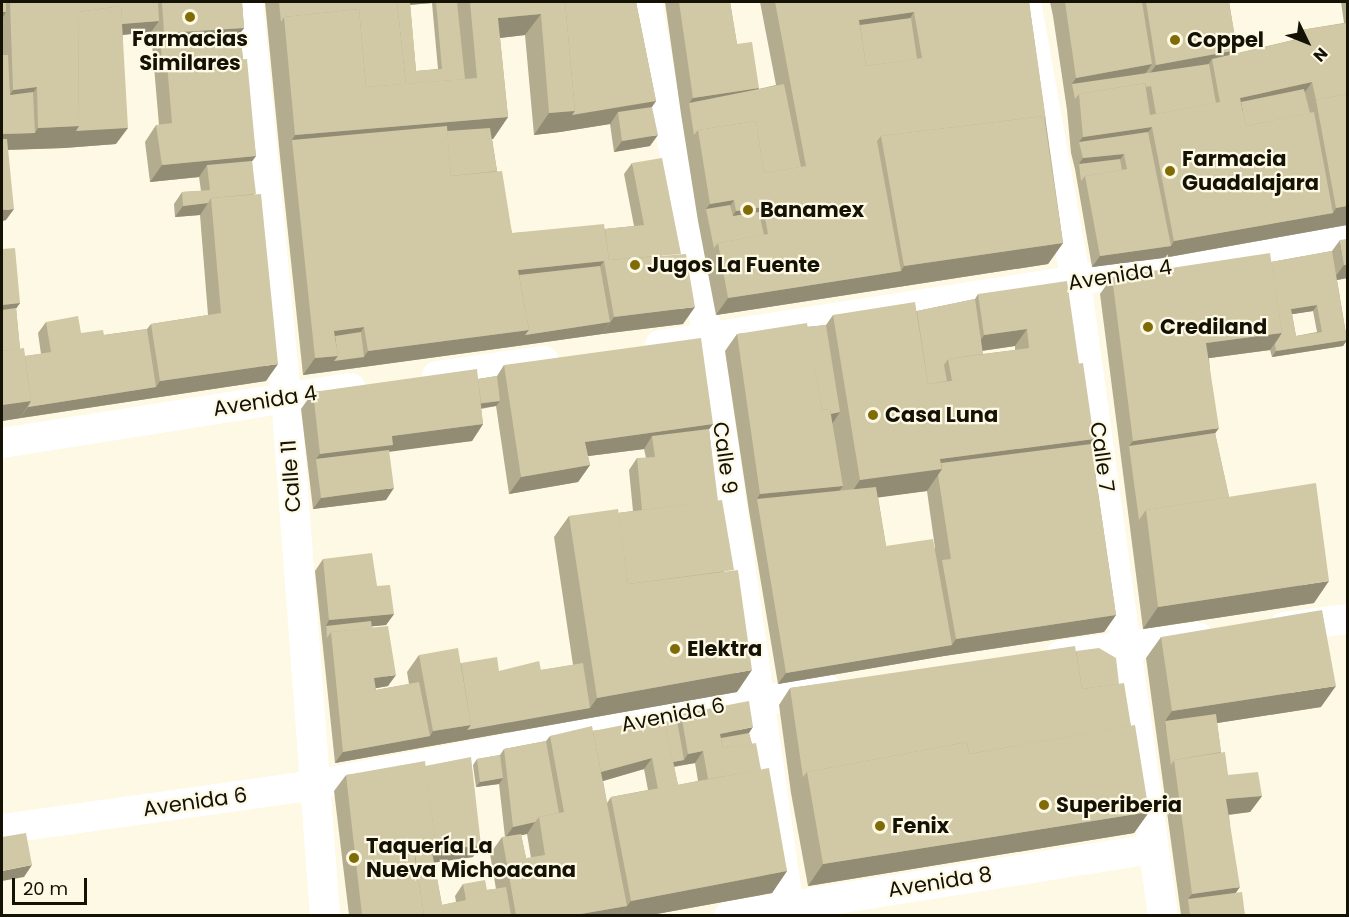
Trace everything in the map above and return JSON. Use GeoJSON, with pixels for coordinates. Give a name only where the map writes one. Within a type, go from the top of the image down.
{"type":"FeatureCollection","features":[{"type":"Feature","properties":{"kind":"street","name":"Calle 11"},"geometry":{"type":"LineString","coordinates":[[248,2],[286,397],[325,915]]}},
{"type":"Feature","properties":{"kind":"street","name":"Calle 9"},"geometry":{"type":"LineString","coordinates":[[647,2],[708,338],[789,910]]}},
{"type":"Feature","properties":{"kind":"street","name":"Calle 7"},"geometry":{"type":"LineString","coordinates":[[1026,2],[1076,282],[1129,645],[1152,849],[1163,915]]}},
{"type":"Feature","properties":{"kind":"street","name":"Avenida 4"},"geometry":{"type":"LineString","coordinates":[[626,350],[1076,282],[1347,238]]}},
{"type":"Feature","properties":{"kind":"street","name":"Avenida 4"},"geometry":{"type":"LineString","coordinates":[[2,443],[286,397],[579,356]]}},
{"type":"Feature","properties":{"kind":"street"},"geometry":{"type":"LineString","coordinates":[[1037,659],[1129,645],[1347,620]]}},
{"type":"Feature","properties":{"kind":"street","name":"Avenida 6"},"geometry":{"type":"LineString","coordinates":[[2,829],[314,785],[759,698],[852,685]]}},
{"type":"Feature","properties":{"kind":"street","name":"Avenida 8"},"geometry":{"type":"LineString","coordinates":[[729,915],[789,910],[1152,849]]}},
{"type":"Feature","properties":{"kind":"building"},"geometry":{"type":"Polygon","coordinates":[[[2,2],[6,2],[6,12],[2,12],[2,2]]]}},
{"type":"Feature","properties":{"kind":"building"},"geometry":{"type":"Polygon","coordinates":[[[10,2],[78,2],[79,126],[38,128],[37,87],[13,90],[10,2]]]}},
{"type":"Feature","properties":{"kind":"building"},"geometry":{"type":"Polygon","coordinates":[[[78,2],[158,2],[159,21],[122,24],[121,6],[78,12],[78,2]]]}},
{"type":"Feature","properties":{"kind":"building"},"geometry":{"type":"Polygon","coordinates":[[[162,2],[242,2],[244,28],[164,33],[162,2]]]}},
{"type":"Feature","properties":{"kind":"building"},"geometry":{"type":"Polygon","coordinates":[[[279,2],[397,2],[406,84],[366,87],[359,9],[284,17],[281,22],[279,2]]]}},
{"type":"Feature","properties":{"kind":"building"},"geometry":{"type":"Polygon","coordinates":[[[397,2],[410,2],[416,71],[442,69],[436,2],[457,2],[465,79],[406,84],[397,2]]]}},
{"type":"Feature","properties":{"kind":"building"},"geometry":{"type":"Polygon","coordinates":[[[470,2],[565,2],[575,111],[549,113],[541,14],[498,18],[508,117],[295,135],[284,17],[359,9],[366,87],[477,78],[470,2]]]}},
{"type":"Feature","properties":{"kind":"building"},"geometry":{"type":"Polygon","coordinates":[[[565,2],[636,2],[656,101],[572,115],[575,111],[565,2]]]}},
{"type":"Feature","properties":{"kind":"building"},"geometry":{"type":"Polygon","coordinates":[[[679,2],[730,2],[737,44],[752,42],[759,88],[693,98],[679,2]]]}},
{"type":"Feature","properties":{"kind":"building"},"geometry":{"type":"Polygon","coordinates":[[[775,2],[1029,2],[1046,120],[1044,116],[881,136],[877,141],[901,271],[728,298],[718,243],[768,234],[763,207],[736,211],[734,200],[710,204],[698,130],[756,121],[764,173],[806,166],[775,2]],[[914,12],[859,20],[866,66],[922,58],[914,12]]]}},
{"type":"Feature","properties":{"kind":"building"},"geometry":{"type":"Polygon","coordinates":[[[1065,2],[1142,2],[1152,64],[1076,78],[1065,2]]]}},
{"type":"Feature","properties":{"kind":"building"},"geometry":{"type":"Polygon","coordinates":[[[1146,2],[1229,2],[1237,50],[1156,65],[1146,2]]]}},
{"type":"Feature","properties":{"kind":"building"},"geometry":{"type":"Polygon","coordinates":[[[121,6],[128,128],[76,131],[79,126],[78,12],[121,6]]]}},
{"type":"Feature","properties":{"kind":"building"},"geometry":{"type":"Polygon","coordinates":[[[911,18],[917,59],[866,66],[860,25],[911,18]]]}},
{"type":"Feature","properties":{"kind":"building"},"geometry":{"type":"Polygon","coordinates":[[[1347,23],[1347,94],[1316,100],[1312,82],[1240,98],[1246,126],[1314,112],[1333,213],[1174,241],[1152,127],[1083,137],[1079,94],[1145,83],[1150,115],[1220,102],[1212,59],[1303,38],[1301,30],[1347,23]]]}},
{"type":"Feature","properties":{"kind":"building"},"geometry":{"type":"Polygon","coordinates":[[[240,33],[243,59],[167,64],[163,69],[160,39],[240,33]]]}},
{"type":"Feature","properties":{"kind":"building"},"geometry":{"type":"Polygon","coordinates":[[[2,55],[8,55],[10,95],[33,92],[35,133],[2,134],[2,55]]]}},
{"type":"Feature","properties":{"kind":"building"},"geometry":{"type":"Polygon","coordinates":[[[247,59],[256,156],[162,165],[156,125],[172,123],[167,64],[247,59]]]}},
{"type":"Feature","properties":{"kind":"building"},"geometry":{"type":"Polygon","coordinates":[[[1209,64],[1216,103],[1156,114],[1151,86],[1146,87],[1145,83],[1079,94],[1075,99],[1072,84],[1209,64]]]}},
{"type":"Feature","properties":{"kind":"building"},"geometry":{"type":"Polygon","coordinates":[[[784,84],[801,167],[764,173],[756,121],[698,130],[694,135],[689,103],[784,84]]]}},
{"type":"Feature","properties":{"kind":"building"},"geometry":{"type":"Polygon","coordinates":[[[1304,89],[1310,113],[1246,126],[1241,102],[1304,89]]]}},
{"type":"Feature","properties":{"kind":"building"},"geometry":{"type":"Polygon","coordinates":[[[1347,94],[1347,206],[1336,208],[1316,100],[1347,94]]]}},
{"type":"Feature","properties":{"kind":"building"},"geometry":{"type":"Polygon","coordinates":[[[652,107],[658,135],[622,141],[618,112],[652,107]]]}},
{"type":"Feature","properties":{"kind":"building"},"geometry":{"type":"Polygon","coordinates":[[[1044,116],[1063,243],[904,266],[881,136],[1044,116]]]}},
{"type":"Feature","properties":{"kind":"building"},"geometry":{"type":"Polygon","coordinates":[[[447,126],[451,176],[502,171],[512,233],[604,224],[609,260],[686,254],[695,307],[614,317],[604,261],[518,270],[529,330],[368,351],[364,327],[334,331],[338,356],[315,358],[292,140],[447,126]]]}},
{"type":"Feature","properties":{"kind":"building"},"geometry":{"type":"Polygon","coordinates":[[[490,128],[497,171],[451,176],[447,131],[490,128]]]}},
{"type":"Feature","properties":{"kind":"building"},"geometry":{"type":"Polygon","coordinates":[[[1148,132],[1171,246],[1100,256],[1085,176],[1127,169],[1124,154],[1083,158],[1079,142],[1148,132]]]}},
{"type":"Feature","properties":{"kind":"building"},"geometry":{"type":"Polygon","coordinates":[[[2,139],[7,139],[14,209],[2,210],[2,139]]]}},
{"type":"Feature","properties":{"kind":"building"},"geometry":{"type":"Polygon","coordinates":[[[662,158],[681,254],[609,260],[605,229],[644,225],[632,163],[662,158]]]}},
{"type":"Feature","properties":{"kind":"building"},"geometry":{"type":"Polygon","coordinates":[[[1120,159],[1122,170],[1085,176],[1081,181],[1079,164],[1120,159]]]}},
{"type":"Feature","properties":{"kind":"building"},"geometry":{"type":"Polygon","coordinates":[[[252,161],[256,194],[211,198],[208,203],[183,206],[182,192],[210,190],[207,165],[252,161]]]}},
{"type":"Feature","properties":{"kind":"building"},"geometry":{"type":"Polygon","coordinates":[[[261,194],[278,364],[160,381],[151,324],[221,313],[211,198],[261,194]]]}},
{"type":"Feature","properties":{"kind":"building"},"geometry":{"type":"Polygon","coordinates":[[[730,205],[733,216],[759,212],[764,235],[718,243],[714,248],[706,209],[730,205]]]}},
{"type":"Feature","properties":{"kind":"building"},"geometry":{"type":"Polygon","coordinates":[[[1347,239],[1347,264],[1344,265],[1340,240],[1347,239]]]}},
{"type":"Feature","properties":{"kind":"building"},"geometry":{"type":"Polygon","coordinates":[[[15,248],[20,303],[2,305],[2,249],[15,248]]]}},
{"type":"Feature","properties":{"kind":"building"},"geometry":{"type":"Polygon","coordinates":[[[1332,251],[1347,340],[1276,351],[1275,344],[1282,333],[1271,262],[1332,251]],[[1317,305],[1291,309],[1296,336],[1322,332],[1317,305]]]}},
{"type":"Feature","properties":{"kind":"building"},"geometry":{"type":"Polygon","coordinates":[[[1270,253],[1282,333],[1206,343],[1219,428],[1133,441],[1112,277],[1270,253]]]}},
{"type":"Feature","properties":{"kind":"building"},"geometry":{"type":"Polygon","coordinates":[[[600,266],[610,322],[525,335],[529,330],[519,275],[600,266]]]}},
{"type":"Feature","properties":{"kind":"building"},"geometry":{"type":"Polygon","coordinates":[[[1067,281],[1079,364],[952,381],[948,359],[1029,348],[1027,329],[984,335],[978,294],[1067,281]]]}},
{"type":"Feature","properties":{"kind":"building"},"geometry":{"type":"Polygon","coordinates":[[[975,299],[983,354],[948,359],[944,365],[947,381],[928,384],[917,311],[975,299]]]}},
{"type":"Feature","properties":{"kind":"building"},"geometry":{"type":"Polygon","coordinates":[[[915,302],[928,384],[1083,363],[1094,439],[940,459],[942,469],[860,480],[833,315],[915,302]]]}},
{"type":"Feature","properties":{"kind":"building"},"geometry":{"type":"Polygon","coordinates":[[[16,308],[20,349],[2,351],[2,310],[16,308]]]}},
{"type":"Feature","properties":{"kind":"building"},"geometry":{"type":"Polygon","coordinates":[[[78,316],[81,333],[103,330],[104,335],[147,329],[156,387],[28,407],[31,401],[25,356],[51,352],[46,322],[78,316]]]}},
{"type":"Feature","properties":{"kind":"building"},"geometry":{"type":"Polygon","coordinates":[[[807,323],[822,410],[830,409],[843,486],[760,494],[737,334],[807,323]]]}},
{"type":"Feature","properties":{"kind":"building"},"geometry":{"type":"Polygon","coordinates":[[[826,325],[840,412],[831,414],[830,409],[822,410],[807,327],[826,325]]]}},
{"type":"Feature","properties":{"kind":"building"},"geometry":{"type":"Polygon","coordinates":[[[361,332],[364,357],[334,361],[338,356],[335,336],[361,332]]]}},
{"type":"Feature","properties":{"kind":"building"},"geometry":{"type":"Polygon","coordinates":[[[701,338],[713,424],[585,442],[590,465],[521,477],[504,365],[701,338]]]}},
{"type":"Feature","properties":{"kind":"building"},"geometry":{"type":"Polygon","coordinates":[[[24,348],[31,401],[2,405],[2,351],[24,348]]]}},
{"type":"Feature","properties":{"kind":"building"},"geometry":{"type":"Polygon","coordinates":[[[477,369],[483,424],[392,436],[393,445],[320,454],[313,392],[477,369]]]}},
{"type":"Feature","properties":{"kind":"building"},"geometry":{"type":"Polygon","coordinates":[[[497,376],[500,401],[481,403],[478,379],[497,376]]]}},
{"type":"Feature","properties":{"kind":"building"},"geometry":{"type":"Polygon","coordinates":[[[709,429],[718,501],[642,510],[637,458],[655,457],[652,436],[709,429]]]}},
{"type":"Feature","properties":{"kind":"building"},"geometry":{"type":"Polygon","coordinates":[[[1215,433],[1229,497],[1146,510],[1139,520],[1129,446],[1215,433]]]}},
{"type":"Feature","properties":{"kind":"building"},"geometry":{"type":"Polygon","coordinates":[[[1091,444],[1116,615],[956,639],[942,560],[951,559],[938,475],[942,469],[941,463],[1091,444]]]}},
{"type":"Feature","properties":{"kind":"building"},"geometry":{"type":"Polygon","coordinates":[[[389,450],[394,488],[321,498],[316,459],[389,450]]]}},
{"type":"Feature","properties":{"kind":"building"},"geometry":{"type":"Polygon","coordinates":[[[1316,483],[1329,581],[1158,607],[1146,510],[1316,483]]]}},
{"type":"Feature","properties":{"kind":"building"},"geometry":{"type":"Polygon","coordinates":[[[876,487],[886,546],[933,539],[952,645],[786,673],[757,499],[876,487]]]}},
{"type":"Feature","properties":{"kind":"building"},"geometry":{"type":"Polygon","coordinates":[[[722,500],[734,570],[628,584],[618,513],[722,500]]]}},
{"type":"Feature","properties":{"kind":"building"},"geometry":{"type":"Polygon","coordinates":[[[618,509],[628,584],[738,570],[752,670],[597,698],[569,516],[618,509]]]}},
{"type":"Feature","properties":{"kind":"building"},"geometry":{"type":"Polygon","coordinates":[[[372,553],[377,586],[390,585],[394,614],[329,620],[323,559],[372,553]]]}},
{"type":"Feature","properties":{"kind":"building"},"geometry":{"type":"Polygon","coordinates":[[[1322,610],[1336,686],[1172,711],[1161,637],[1322,610]]]}},
{"type":"Feature","properties":{"kind":"building"},"geometry":{"type":"Polygon","coordinates":[[[371,621],[372,628],[331,632],[327,638],[326,626],[371,621]]]}},
{"type":"Feature","properties":{"kind":"building"},"geometry":{"type":"Polygon","coordinates":[[[388,626],[396,675],[374,678],[376,690],[419,682],[430,736],[343,752],[331,632],[388,626]]]}},
{"type":"Feature","properties":{"kind":"building"},"geometry":{"type":"Polygon","coordinates":[[[1075,646],[1082,689],[1124,683],[1131,726],[969,754],[967,742],[807,772],[803,777],[790,688],[1075,646]]]}},
{"type":"Feature","properties":{"kind":"building"},"geometry":{"type":"Polygon","coordinates":[[[458,648],[471,725],[433,731],[419,655],[458,648]]]}},
{"type":"Feature","properties":{"kind":"building"},"geometry":{"type":"Polygon","coordinates":[[[1099,648],[1116,658],[1119,684],[1082,689],[1076,651],[1099,648]]]}},
{"type":"Feature","properties":{"kind":"building"},"geometry":{"type":"Polygon","coordinates":[[[497,657],[499,671],[539,661],[541,670],[583,663],[590,708],[467,730],[471,725],[461,663],[497,657]]]}},
{"type":"Feature","properties":{"kind":"building"},"geometry":{"type":"Polygon","coordinates":[[[749,701],[753,727],[720,734],[723,748],[756,743],[761,770],[708,779],[703,751],[688,754],[681,714],[749,701]]]}},
{"type":"Feature","properties":{"kind":"building"},"geometry":{"type":"Polygon","coordinates":[[[1216,714],[1221,752],[1174,760],[1171,765],[1165,721],[1216,714]]]}},
{"type":"Feature","properties":{"kind":"building"},"geometry":{"type":"Polygon","coordinates":[[[664,717],[678,785],[658,789],[652,758],[601,772],[593,731],[664,717]]]}},
{"type":"Feature","properties":{"kind":"building"},"geometry":{"type":"Polygon","coordinates":[[[677,720],[684,760],[673,762],[665,722],[677,720]]]}},
{"type":"Feature","properties":{"kind":"building"},"geometry":{"type":"Polygon","coordinates":[[[1135,725],[1149,812],[823,864],[807,772],[967,742],[969,754],[1135,725]]]}},
{"type":"Feature","properties":{"kind":"building"},"geometry":{"type":"Polygon","coordinates":[[[592,726],[627,906],[575,915],[516,915],[502,837],[521,834],[526,858],[545,855],[539,817],[564,812],[550,736],[592,726]]]}},
{"type":"Feature","properties":{"kind":"building"},"geometry":{"type":"Polygon","coordinates":[[[749,733],[752,744],[723,748],[721,738],[749,733]]]}},
{"type":"Feature","properties":{"kind":"building"},"geometry":{"type":"Polygon","coordinates":[[[546,741],[559,813],[539,817],[535,822],[513,827],[504,749],[546,741]]]}},
{"type":"Feature","properties":{"kind":"building"},"geometry":{"type":"Polygon","coordinates":[[[1225,752],[1228,775],[1258,772],[1262,796],[1226,799],[1240,887],[1192,894],[1174,760],[1225,752]]]}},
{"type":"Feature","properties":{"kind":"building"},"geometry":{"type":"Polygon","coordinates":[[[500,755],[503,778],[480,782],[477,759],[500,755]]]}},
{"type":"Feature","properties":{"kind":"building"},"geometry":{"type":"Polygon","coordinates":[[[471,757],[481,845],[432,852],[436,847],[425,766],[471,757]]]}},
{"type":"Feature","properties":{"kind":"building"},"geometry":{"type":"Polygon","coordinates":[[[425,761],[436,847],[414,850],[424,915],[362,915],[346,775],[425,761]]]}},
{"type":"Feature","properties":{"kind":"building"},"geometry":{"type":"Polygon","coordinates":[[[769,768],[787,871],[631,901],[611,797],[769,768]]]}},
{"type":"Feature","properties":{"kind":"building"},"geometry":{"type":"Polygon","coordinates":[[[26,833],[32,865],[2,871],[2,837],[26,833]]]}},
{"type":"Feature","properties":{"kind":"building"},"geometry":{"type":"Polygon","coordinates":[[[432,852],[442,905],[466,900],[463,884],[485,880],[487,890],[506,887],[511,915],[424,915],[415,855],[432,852]]]}},
{"type":"Feature","properties":{"kind":"building"},"geometry":{"type":"Polygon","coordinates":[[[1242,892],[1245,915],[1190,915],[1188,899],[1242,892]]]}},
{"type":"Feature","properties":{"kind":"place","name":"Farmacias Similares"},"geometry":{"type":"Point","coordinates":[190,17]}},
{"type":"Feature","properties":{"kind":"place","name":"Coppel"},"geometry":{"type":"Point","coordinates":[1175,40]}},
{"type":"Feature","properties":{"kind":"place","name":"Farmacia Guadalajara"},"geometry":{"type":"Point","coordinates":[1170,171]}},
{"type":"Feature","properties":{"kind":"place","name":"Banamex"},"geometry":{"type":"Point","coordinates":[748,210]}},
{"type":"Feature","properties":{"kind":"place","name":"Jugos La Fuente"},"geometry":{"type":"Point","coordinates":[635,265]}},
{"type":"Feature","properties":{"kind":"place","name":"Crediland"},"geometry":{"type":"Point","coordinates":[1148,327]}},
{"type":"Feature","properties":{"kind":"place","name":"Casa Luna"},"geometry":{"type":"Point","coordinates":[873,415]}},
{"type":"Feature","properties":{"kind":"place","name":"Elektra"},"geometry":{"type":"Point","coordinates":[675,649]}},
{"type":"Feature","properties":{"kind":"place","name":"Superiberia"},"geometry":{"type":"Point","coordinates":[1044,805]}},
{"type":"Feature","properties":{"kind":"place","name":"Fenix"},"geometry":{"type":"Point","coordinates":[880,826]}},
{"type":"Feature","properties":{"kind":"place","name":"Taquería La Nueva Michoacana"},"geometry":{"type":"Point","coordinates":[354,858]}}]}
